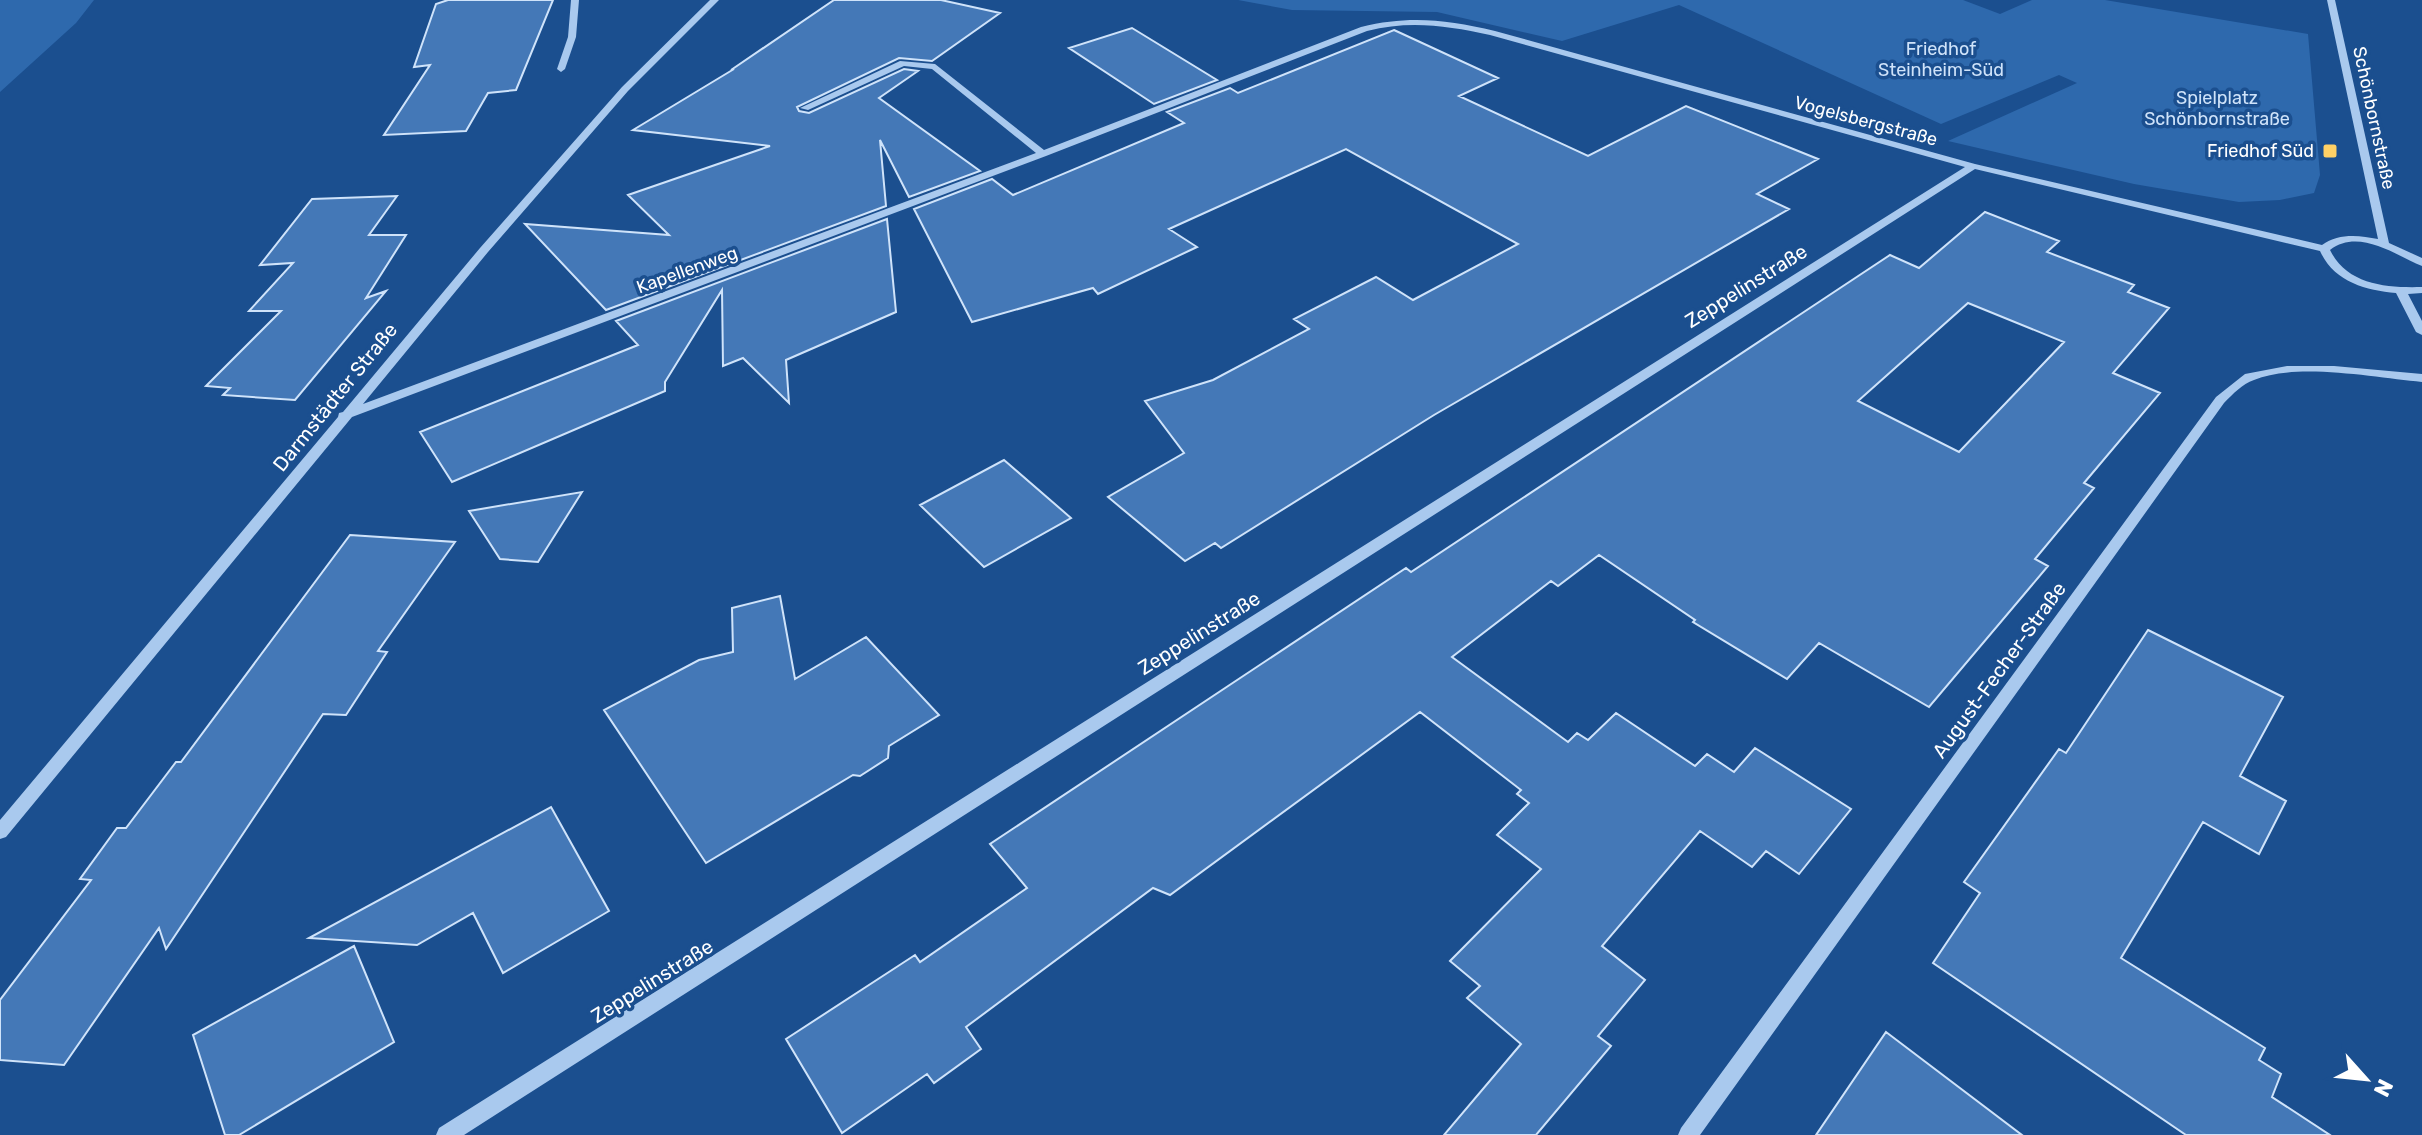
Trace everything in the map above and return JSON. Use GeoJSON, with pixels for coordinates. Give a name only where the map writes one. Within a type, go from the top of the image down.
{"type":"FeatureCollection","features":[{"type":"Feature","properties":{"kind":"street"},"geometry":{"type":"LineString","coordinates":[[561,69],[572,37],[575,0]]}},
{"type":"Feature","properties":{"kind":"street","name":"Darmstädter Straße"},"geometry":{"type":"LineString","coordinates":[[0,832],[343,416],[604,112],[715,0]]}},
{"type":"Feature","properties":{"kind":"street","name":"Schönbornstraße"},"geometry":{"type":"LineString","coordinates":[[2331,0],[2384,244]]}},
{"type":"Feature","properties":{"kind":"street","name":"Kapellenweg"},"geometry":{"type":"LineString","coordinates":[[343,416],[1043,154],[1364,29],[1402,19]]}},
{"type":"Feature","properties":{"kind":"street","name":"Vogelsbergstraße"},"geometry":{"type":"LineString","coordinates":[[1402,19],[1433,21],[1492,33],[1973,166],[2324,249]]}},
{"type":"Feature","properties":{"kind":"street"},"geometry":{"type":"LineString","coordinates":[[805,108],[903,63],[935,67],[1043,154]]}},
{"type":"Feature","properties":{"kind":"street","name":"Zeppelinstraße"},"geometry":{"type":"LineString","coordinates":[[446,1135],[1973,166]]}},
{"type":"Feature","properties":{"kind":"street"},"geometry":{"type":"LineString","coordinates":[[2422,263],[2384,244],[2339,240],[2330,242],[2324,249],[2328,262],[2351,278],[2401,291],[2422,290]]}},
{"type":"Feature","properties":{"kind":"street"},"geometry":{"type":"LineString","coordinates":[[2401,291],[2422,332]]}},
{"type":"Feature","properties":{"kind":"street","name":"August-Fecher-Straße"},"geometry":{"type":"LineString","coordinates":[[1688,1135],[2220,400],[2248,378],[2279,371],[2314,370],[2422,378]]}},
{"type":"Feature","properties":{"kind":"green space"},"geometry":{"type":"Polygon","coordinates":[[[0,0],[94,0],[76,23],[0,92],[0,0]]]}},
{"type":"Feature","properties":{"kind":"green space"},"geometry":{"type":"Polygon","coordinates":[[[1238,0],[1963,0],[2000,14],[2032,0],[2105,0],[2308,34],[2320,175],[2314,193],[2280,200],[2239,202],[2134,184],[1948,141],[2077,83],[2059,75],[1941,124],[1679,5],[1562,41],[1437,12],[1292,10],[1238,0]]]}},
{"type":"Feature","properties":{"kind":"building"},"geometry":{"type":"Polygon","coordinates":[[[448,0],[553,0],[516,90],[488,93],[466,131],[384,135],[430,65],[414,67],[436,4],[448,0]]]}},
{"type":"Feature","properties":{"kind":"building"},"geometry":{"type":"Polygon","coordinates":[[[834,0],[941,0],[1000,13],[932,61],[899,58],[797,107],[799,111],[809,113],[904,69],[918,71],[879,98],[980,171],[909,197],[880,140],[886,206],[606,310],[525,224],[669,235],[628,195],[770,146],[633,130],[734,69],[731,70],[834,0]]]}},
{"type":"Feature","properties":{"kind":"building"},"geometry":{"type":"Polygon","coordinates":[[[1132,28],[1217,80],[1154,104],[1069,48],[1132,28]]]}},
{"type":"Feature","properties":{"kind":"building"},"geometry":{"type":"Polygon","coordinates":[[[1394,30],[1498,78],[1459,96],[1588,156],[1686,106],[1818,159],[1757,194],[1789,209],[1434,415],[1221,548],[1215,543],[1185,561],[1108,497],[1184,453],[1145,401],[1213,380],[1309,329],[1294,319],[1376,277],[1413,300],[1518,244],[1346,149],[1169,229],[1197,247],[1098,294],[1093,288],[972,322],[914,209],[992,179],[1013,195],[1184,123],[1167,112],[1230,88],[1238,93],[1394,30]]]}},
{"type":"Feature","properties":{"kind":"building"},"geometry":{"type":"Polygon","coordinates":[[[397,196],[369,235],[406,235],[366,298],[386,291],[295,400],[223,395],[230,388],[206,386],[281,311],[249,311],[293,263],[260,265],[312,199],[397,196]]]}},
{"type":"Feature","properties":{"kind":"building"},"geometry":{"type":"Polygon","coordinates":[[[1985,212],[2059,241],[2047,252],[2134,285],[2128,292],[2169,308],[2113,373],[2160,393],[2084,483],[2094,488],[2035,559],[2048,566],[1929,707],[1819,643],[1787,679],[1693,622],[1695,620],[1599,555],[1558,586],[1551,581],[1452,657],[1568,742],[1577,733],[1588,740],[1616,713],[1695,766],[1707,754],[1734,772],[1755,748],[1851,809],[1799,874],[1766,851],[1752,867],[1700,831],[1602,946],[1645,980],[1598,1036],[1611,1046],[1536,1135],[1444,1135],[1521,1044],[1467,998],[1480,986],[1450,961],[1541,869],[1497,835],[1529,803],[1517,794],[1521,790],[1420,712],[1170,895],[1153,888],[966,1027],[981,1049],[934,1083],[927,1074],[842,1133],[786,1039],[915,955],[920,962],[1027,888],[990,844],[1406,568],[1411,572],[1890,255],[1919,268],[1985,212]],[[1968,303],[1858,401],[1959,452],[2064,342],[1968,303]]]}},
{"type":"Feature","properties":{"kind":"building"},"geometry":{"type":"Polygon","coordinates":[[[887,219],[896,312],[786,360],[789,403],[743,358],[723,366],[722,290],[665,382],[665,391],[452,482],[420,432],[638,345],[616,321],[887,219]]]}},
{"type":"Feature","properties":{"kind":"building"},"geometry":{"type":"Polygon","coordinates":[[[1004,460],[1071,518],[984,567],[920,505],[1004,460]]]}},
{"type":"Feature","properties":{"kind":"building"},"geometry":{"type":"Polygon","coordinates":[[[582,492],[538,562],[500,559],[469,511],[582,492]]]}},
{"type":"Feature","properties":{"kind":"building"},"geometry":{"type":"Polygon","coordinates":[[[350,535],[455,542],[378,651],[387,652],[346,715],[323,714],[166,949],[159,928],[64,1065],[0,1060],[0,1000],[91,880],[80,879],[117,828],[126,828],[176,762],[181,762],[350,535]]]}},
{"type":"Feature","properties":{"kind":"building"},"geometry":{"type":"Polygon","coordinates":[[[780,596],[795,679],[866,637],[939,715],[889,746],[888,758],[860,776],[853,775],[706,863],[604,710],[699,660],[733,652],[732,608],[780,596]]]}},
{"type":"Feature","properties":{"kind":"building"},"geometry":{"type":"Polygon","coordinates":[[[2148,630],[2283,697],[2240,776],[2286,801],[2259,854],[2203,822],[2121,958],[2265,1048],[2259,1060],[2281,1074],[2272,1097],[2330,1135],[2186,1135],[1933,963],[1980,893],[1964,882],[2059,749],[2066,753],[2148,630]]]}},
{"type":"Feature","properties":{"kind":"building"},"geometry":{"type":"Polygon","coordinates":[[[551,807],[609,911],[503,973],[473,913],[417,945],[309,938],[551,807]]]}},
{"type":"Feature","properties":{"kind":"building"},"geometry":{"type":"Polygon","coordinates":[[[354,946],[394,1042],[239,1135],[225,1135],[193,1035],[354,946]]]}},
{"type":"Feature","properties":{"kind":"building"},"geometry":{"type":"Polygon","coordinates":[[[1886,1032],[2022,1135],[1816,1135],[1886,1032]]]}},
{"type":"Feature","properties":{"kind":"place","name":"Friedhof Süd"},"geometry":{"type":"Point","coordinates":[2330,151]}},
{"type":"Feature","properties":{"kind":"park label","name":"Friedhof Steinheim-Süd"},"geometry":{"type":"Point","coordinates":[1941,59]}},
{"type":"Feature","properties":{"kind":"park label","name":"Spielplatz Schönbornstraße"},"geometry":{"type":"Point","coordinates":[2217,108]}}]}
